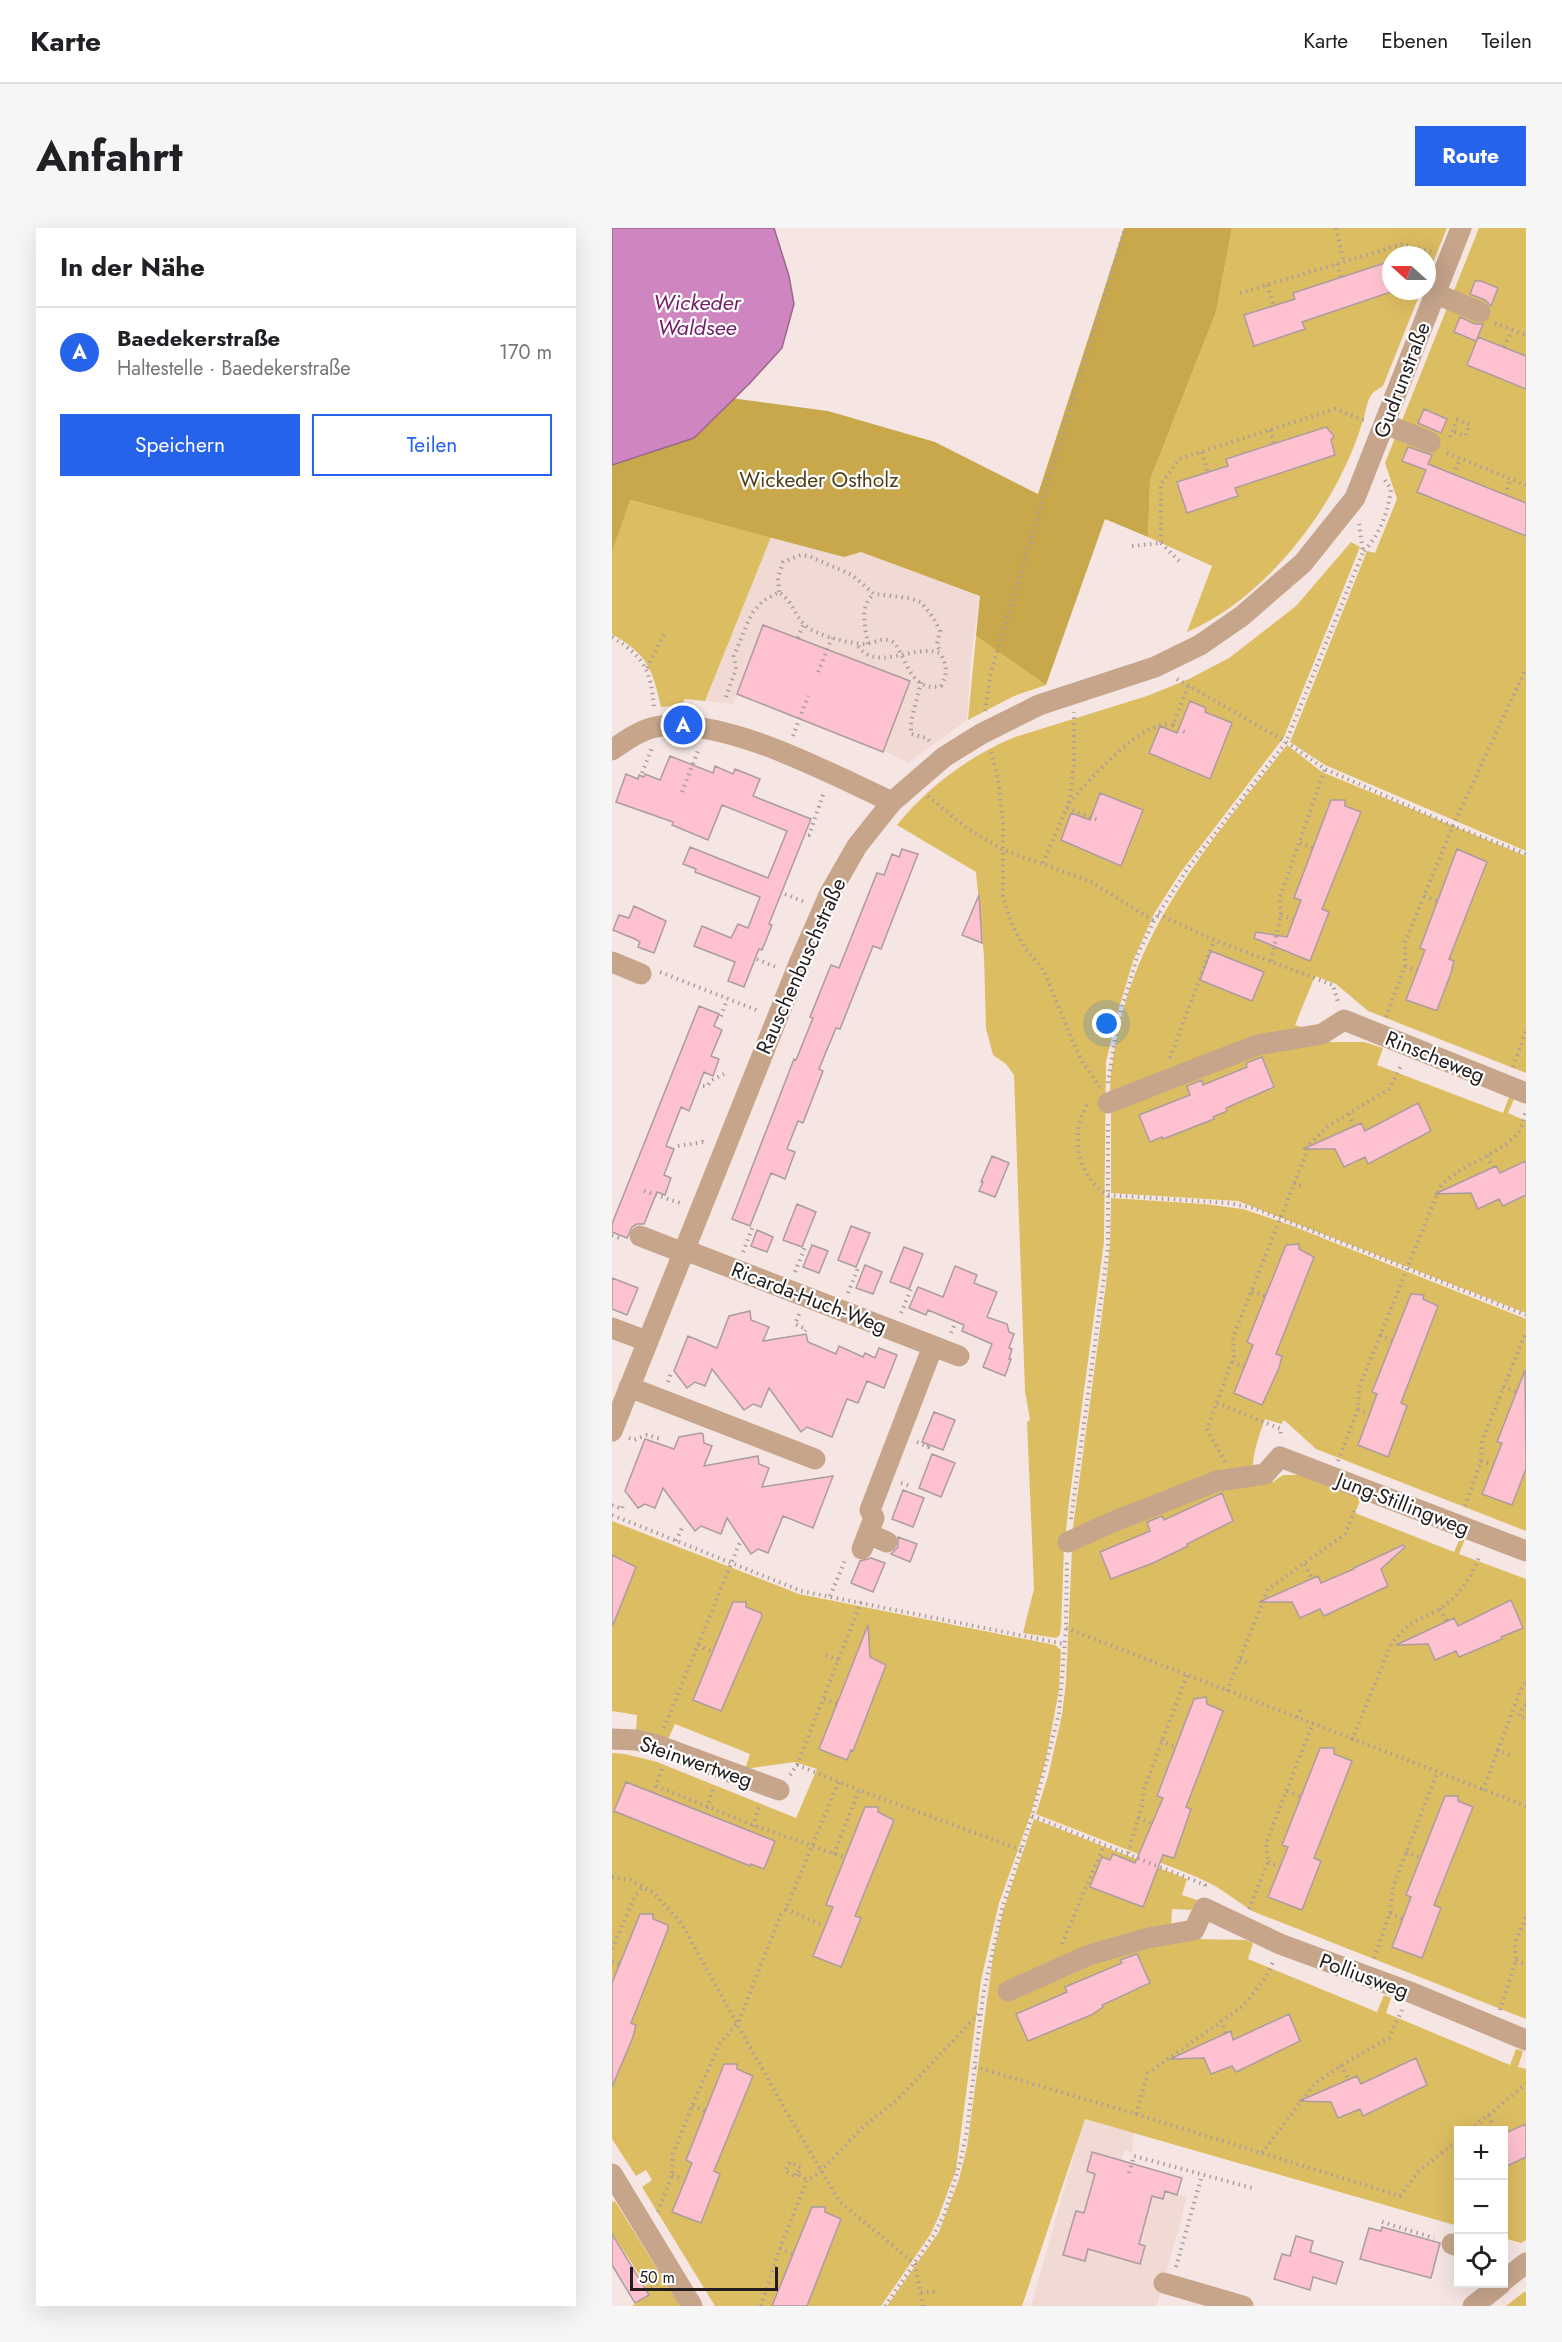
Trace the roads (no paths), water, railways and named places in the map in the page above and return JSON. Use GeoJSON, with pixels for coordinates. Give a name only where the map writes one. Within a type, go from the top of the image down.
{"type":"FeatureCollection","features":[{"type":"Feature","properties":{"kind":"street","name":"Gudrunstraße"},"geometry":{"type":"LineString","coordinates":[[1436,294],[1461,228]]}},
{"type":"Feature","properties":{"kind":"street"},"geometry":{"type":"LineString","coordinates":[[1436,294],[1480,312]]}},
{"type":"Feature","properties":{"kind":"street","name":"Gudrunstraße"},"geometry":{"type":"LineString","coordinates":[[1355,498],[1434,300]]}},
{"type":"Feature","properties":{"kind":"street"},"geometry":{"type":"LineString","coordinates":[[1384,426],[1437,447]]}},
{"type":"Feature","properties":{"kind":"street","name":"Rauschenbuschstraße"},"geometry":{"type":"LineString","coordinates":[[612,1431],[776,1018],[830,893],[857,846],[892,802],[912,782],[944,757],[981,734],[1039,705],[1155,667],[1200,645],[1242,616],[1303,563],[1355,498]]}},
{"type":"Feature","properties":{"kind":"street"},"geometry":{"type":"LineString","coordinates":[[612,750],[632,737],[656,727],[686,725],[708,728],[786,754],[892,802]]}},
{"type":"Feature","properties":{"kind":"street"},"geometry":{"type":"LineString","coordinates":[[612,962],[641,974]]}},
{"type":"Feature","properties":{"kind":"street","name":"Rinscheweg"},"geometry":{"type":"LineString","coordinates":[[1099,1095],[1257,1045],[1322,1034],[1344,1020],[1526,1093]]}},
{"type":"Feature","properties":{"kind":"street","name":"Ricarda-Huch-Weg"},"geometry":{"type":"LineString","coordinates":[[640,1236],[736,1269],[959,1356]]}},
{"type":"Feature","properties":{"kind":"street"},"geometry":{"type":"LineString","coordinates":[[612,1328],[647,1341]]}},
{"type":"Feature","properties":{"kind":"street"},"geometry":{"type":"LineString","coordinates":[[872,1542],[874,1518],[870,1510],[933,1346]]}},
{"type":"Feature","properties":{"kind":"street"},"geometry":{"type":"LineString","coordinates":[[629,1387],[815,1459]]}},
{"type":"Feature","properties":{"kind":"street","name":"Jung-Stillingweg"},"geometry":{"type":"LineString","coordinates":[[1068,1542],[1207,1485],[1233,1478],[1265,1474],[1280,1457],[1526,1551]]}},
{"type":"Feature","properties":{"kind":"street","name":"Steinwertweg"},"geometry":{"type":"LineString","coordinates":[[612,1739],[636,1740],[663,1747],[772,1788]]}},
{"type":"Feature","properties":{"kind":"street","name":"Polliusweg"},"geometry":{"type":"LineString","coordinates":[[1008,1991],[1089,1955],[1148,1938],[1194,1930],[1204,1908],[1280,1944],[1410,1992],[1526,2040]]}},
{"type":"Feature","properties":{"kind":"street"},"geometry":{"type":"LineString","coordinates":[[612,2174],[692,2306]]}},
{"type":"Feature","properties":{"kind":"street"},"geometry":{"type":"LineString","coordinates":[[1508,2277],[1525,2264]]}},
{"type":"Feature","properties":{"kind":"street"},"geometry":{"type":"LineString","coordinates":[[1167,2284],[1243,2306]]}},
{"type":"Feature","properties":{"kind":"street"},"geometry":{"type":"LineString","coordinates":[[1473,2306],[1495,2288]]}},
{"type":"Feature","properties":{"kind":"water","name":"Wickeder Waldsee"},"geometry":{"type":"Polygon","coordinates":[[[612,228],[774,228],[789,276],[794,304],[782,348],[694,438],[612,465],[612,228]]]}},
{"type":"Feature","properties":{"kind":"place","name":"Baedekerstraße"},"geometry":{"type":"Point","coordinates":[683,725]}},
{"type":"Feature","properties":{"kind":"park label","name":"Wickeder Ostholz"},"geometry":{"type":"Point","coordinates":[819,480]}}]}
